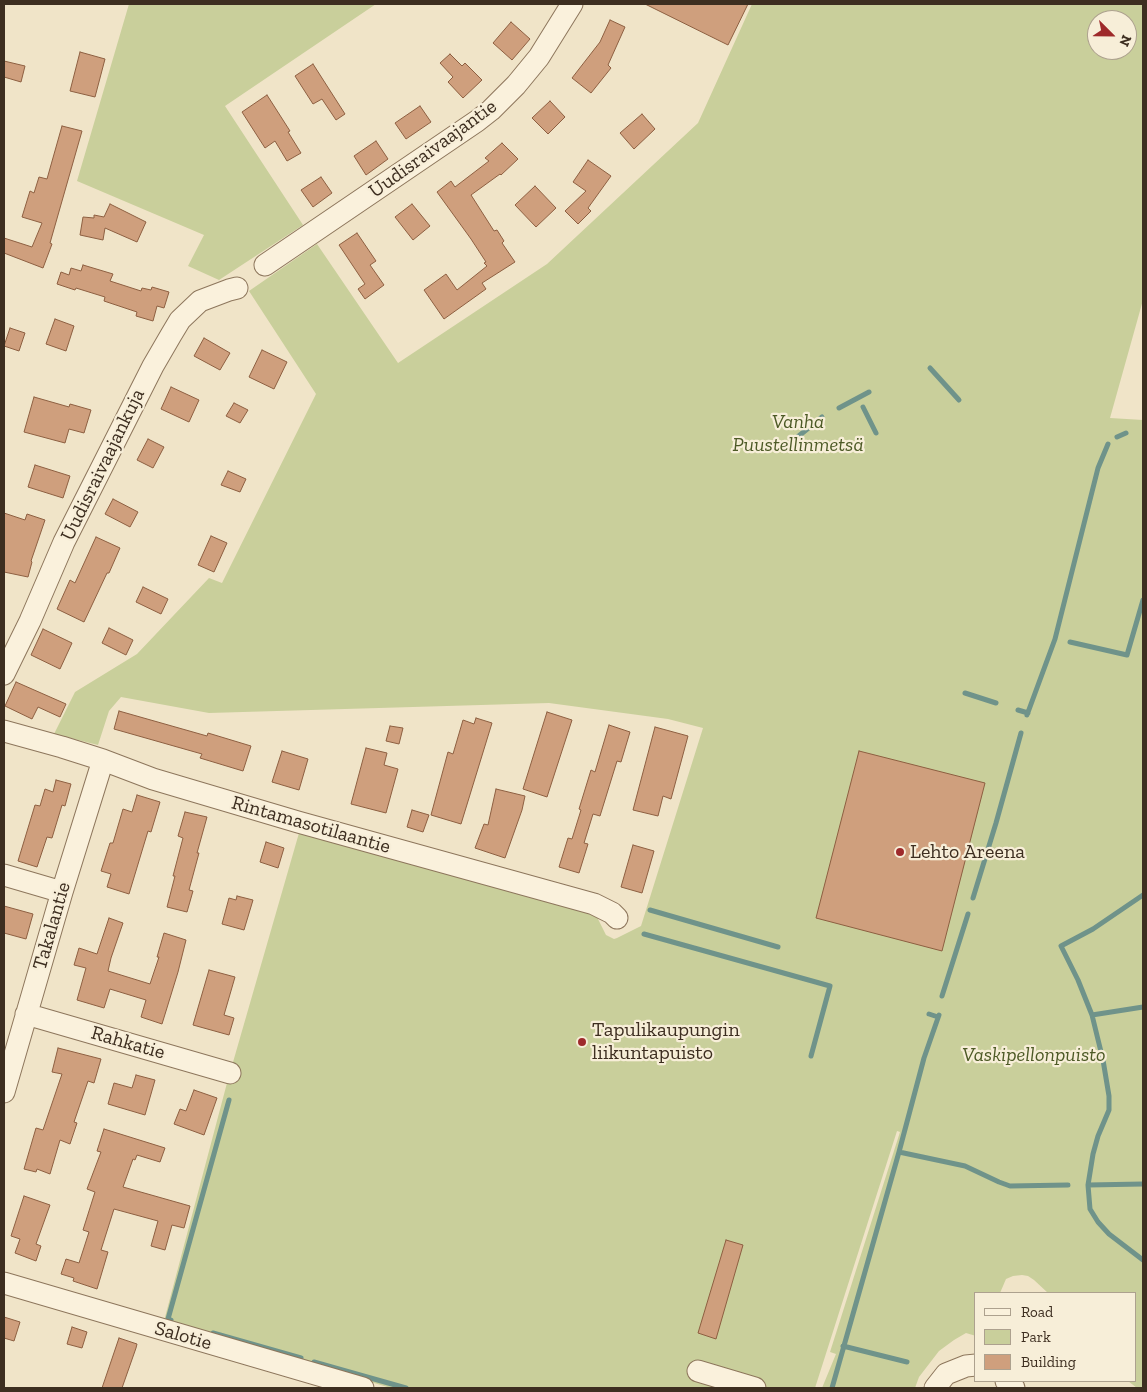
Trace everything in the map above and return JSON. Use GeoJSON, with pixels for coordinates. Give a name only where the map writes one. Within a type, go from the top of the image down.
{"type":"FeatureCollection","features":[{"type":"Feature","properties":{"kind":"street","name":"Uudisraivaajantie"},"geometry":{"type":"LineString","coordinates":[[265,266],[491,110],[516,85],[539,57],[572,4]]}},
{"type":"Feature","properties":{"kind":"street","name":"Uudisraivaajankuja"},"geometry":{"type":"LineString","coordinates":[[4,674],[64,542],[152,366],[180,320],[200,301],[237,288]]}},
{"type":"Feature","properties":{"kind":"street","name":"Rintamasotilaantie"},"geometry":{"type":"LineString","coordinates":[[4,731],[62,747],[153,779],[298,822],[594,904],[612,913],[617,918]]}},
{"type":"Feature","properties":{"kind":"street","name":"Takalantie"},"geometry":{"type":"LineString","coordinates":[[4,1092],[62,892],[103,760]]}},
{"type":"Feature","properties":{"kind":"street"},"geometry":{"type":"LineString","coordinates":[[4,875],[62,892]]}},
{"type":"Feature","properties":{"kind":"street","name":"Rahkatie"},"geometry":{"type":"LineString","coordinates":[[26,1014],[230,1073]]}},
{"type":"Feature","properties":{"kind":"street","name":"Salotie"},"geometry":{"type":"LineString","coordinates":[[4,1283],[363,1388]]}},
{"type":"Feature","properties":{"kind":"street"},"geometry":{"type":"LineString","coordinates":[[935,1388],[946,1374],[966,1366],[974,1365]]}},
{"type":"Feature","properties":{"kind":"street"},"geometry":{"type":"LineString","coordinates":[[698,1370],[754,1388]]}},
{"type":"Feature","properties":{"kind":"green space"},"geometry":{"type":"Polygon","coordinates":[[[129,4],[376,4],[225,106],[303,225],[219,280],[188,266],[204,235],[77,181],[129,4]]]}},
{"type":"Feature","properties":{"kind":"green space"},"geometry":{"type":"Polygon","coordinates":[[[752,4],[1143,4],[1143,300],[1110,418],[1143,420],[1143,1388],[1137,1388],[1129,1382],[1137,1382],[1137,1292],[1047,1292],[1034,1280],[1022,1275],[1006,1279],[1000,1292],[974,1292],[974,1335],[966,1333],[939,1351],[919,1377],[915,1388],[822,1388],[836,1354],[830,1352],[900,1132],[897,1131],[815,1388],[740,1388],[718,1382],[717,1388],[391,1388],[164,1321],[227,1083],[299,833],[596,915],[606,935],[614,939],[641,926],[703,728],[668,719],[549,703],[209,713],[121,697],[109,711],[98,745],[54,734],[75,692],[137,654],[209,578],[222,583],[316,394],[249,291],[317,244],[398,363],[547,264],[698,123],[752,4]]]}},
{"type":"Feature","properties":{"kind":"building"},"geometry":{"type":"Polygon","coordinates":[[[645,4],[748,4],[728,45],[645,4]]]}},
{"type":"Feature","properties":{"kind":"building"},"geometry":{"type":"Polygon","coordinates":[[[610,20],[625,27],[608,65],[611,68],[591,93],[572,78],[600,42],[610,20]]]}},
{"type":"Feature","properties":{"kind":"building"},"geometry":{"type":"Polygon","coordinates":[[[511,22],[530,39],[512,60],[493,43],[511,22]]]}},
{"type":"Feature","properties":{"kind":"building"},"geometry":{"type":"Polygon","coordinates":[[[80,52],[105,59],[95,97],[70,91],[80,52]]]}},
{"type":"Feature","properties":{"kind":"building"},"geometry":{"type":"Polygon","coordinates":[[[450,54],[462,66],[465,63],[482,80],[463,98],[448,82],[453,77],[440,63],[450,54]]]}},
{"type":"Feature","properties":{"kind":"building"},"geometry":{"type":"Polygon","coordinates":[[[4,61],[25,66],[21,82],[4,77],[4,61]]]}},
{"type":"Feature","properties":{"kind":"building"},"geometry":{"type":"Polygon","coordinates":[[[313,64],[345,114],[336,120],[322,99],[313,104],[295,76],[313,64]]]}},
{"type":"Feature","properties":{"kind":"building"},"geometry":{"type":"Polygon","coordinates":[[[267,95],[290,131],[288,132],[301,153],[287,161],[275,141],[265,148],[242,112],[267,95]]]}},
{"type":"Feature","properties":{"kind":"building"},"geometry":{"type":"Polygon","coordinates":[[[550,101],[565,117],[548,134],[532,118],[550,101]]]}},
{"type":"Feature","properties":{"kind":"building"},"geometry":{"type":"Polygon","coordinates":[[[420,106],[431,122],[406,139],[395,123],[420,106]]]}},
{"type":"Feature","properties":{"kind":"building"},"geometry":{"type":"Polygon","coordinates":[[[642,114],[655,129],[634,149],[620,133],[642,114]]]}},
{"type":"Feature","properties":{"kind":"building"},"geometry":{"type":"Polygon","coordinates":[[[62,126],[82,131],[50,243],[52,244],[43,268],[4,253],[4,238],[32,247],[42,223],[22,217],[30,191],[34,193],[39,177],[47,179],[62,126]]]}},
{"type":"Feature","properties":{"kind":"building"},"geometry":{"type":"Polygon","coordinates":[[[376,141],[388,159],[366,175],[354,156],[376,141]]]}},
{"type":"Feature","properties":{"kind":"building"},"geometry":{"type":"Polygon","coordinates":[[[502,143],[518,159],[501,175],[471,195],[494,231],[497,230],[504,241],[502,243],[515,262],[482,283],[486,289],[444,319],[424,290],[446,274],[457,290],[487,266],[471,239],[437,192],[451,181],[455,187],[489,161],[485,158],[502,143]]]}},
{"type":"Feature","properties":{"kind":"building"},"geometry":{"type":"Polygon","coordinates":[[[588,160],[611,176],[588,208],[591,211],[578,224],[565,211],[586,191],[573,182],[588,160]]]}},
{"type":"Feature","properties":{"kind":"building"},"geometry":{"type":"Polygon","coordinates":[[[321,177],[332,193],[313,207],[301,190],[321,177]]]}},
{"type":"Feature","properties":{"kind":"building"},"geometry":{"type":"Polygon","coordinates":[[[535,186],[556,208],[536,227],[515,205],[535,186]]]}},
{"type":"Feature","properties":{"kind":"building"},"geometry":{"type":"Polygon","coordinates":[[[110,204],[146,222],[137,242],[105,228],[103,240],[80,235],[83,217],[94,218],[94,215],[104,217],[110,204]]]}},
{"type":"Feature","properties":{"kind":"building"},"geometry":{"type":"Polygon","coordinates":[[[412,204],[430,226],[413,240],[395,217],[412,204]]]}},
{"type":"Feature","properties":{"kind":"building"},"geometry":{"type":"Polygon","coordinates":[[[357,233],[376,261],[370,265],[384,285],[365,299],[358,289],[365,284],[339,245],[357,233]]]}},
{"type":"Feature","properties":{"kind":"building"},"geometry":{"type":"Polygon","coordinates":[[[83,265],[113,274],[110,281],[141,291],[142,288],[151,290],[152,287],[169,292],[164,308],[157,306],[153,321],[136,316],[137,312],[104,301],[105,297],[57,284],[61,272],[69,275],[71,268],[81,271],[83,265]]]}},
{"type":"Feature","properties":{"kind":"building"},"geometry":{"type":"Polygon","coordinates":[[[55,319],[74,326],[66,351],[46,344],[55,319]]]}},
{"type":"Feature","properties":{"kind":"building"},"geometry":{"type":"Polygon","coordinates":[[[10,328],[25,333],[19,351],[4,346],[10,328]]]}},
{"type":"Feature","properties":{"kind":"building"},"geometry":{"type":"Polygon","coordinates":[[[204,338],[230,353],[220,370],[194,356],[204,338]]]}},
{"type":"Feature","properties":{"kind":"building"},"geometry":{"type":"Polygon","coordinates":[[[262,350],[287,362],[274,389],[249,377],[262,350]]]}},
{"type":"Feature","properties":{"kind":"building"},"geometry":{"type":"Polygon","coordinates":[[[171,387],[199,400],[189,422],[161,409],[171,387]]]}},
{"type":"Feature","properties":{"kind":"building"},"geometry":{"type":"Polygon","coordinates":[[[34,397],[69,407],[70,404],[91,410],[84,433],[69,429],[65,443],[24,432],[34,397]]]}},
{"type":"Feature","properties":{"kind":"building"},"geometry":{"type":"Polygon","coordinates":[[[234,403],[248,410],[240,423],[226,416],[234,403]]]}},
{"type":"Feature","properties":{"kind":"building"},"geometry":{"type":"Polygon","coordinates":[[[148,439],[164,447],[153,468],[137,460],[148,439]]]}},
{"type":"Feature","properties":{"kind":"building"},"geometry":{"type":"Polygon","coordinates":[[[35,465],[70,476],[63,498],[28,487],[35,465]]]}},
{"type":"Feature","properties":{"kind":"building"},"geometry":{"type":"Polygon","coordinates":[[[228,471],[246,479],[240,492],[221,485],[228,471]]]}},
{"type":"Feature","properties":{"kind":"building"},"geometry":{"type":"Polygon","coordinates":[[[113,499],[138,512],[130,527],[105,514],[113,499]]]}},
{"type":"Feature","properties":{"kind":"building"},"geometry":{"type":"Polygon","coordinates":[[[4,513],[25,520],[27,514],[45,520],[31,561],[28,577],[4,572],[4,513]]]}},
{"type":"Feature","properties":{"kind":"building"},"geometry":{"type":"Polygon","coordinates":[[[211,536],[227,543],[214,572],[198,565],[211,536]]]}},
{"type":"Feature","properties":{"kind":"building"},"geometry":{"type":"Polygon","coordinates":[[[96,537],[120,548],[84,622],[57,609],[70,580],[75,583],[96,537]]]}},
{"type":"Feature","properties":{"kind":"building"},"geometry":{"type":"Polygon","coordinates":[[[143,587],[168,599],[161,614],[136,602],[143,587]]]}},
{"type":"Feature","properties":{"kind":"building"},"geometry":{"type":"Polygon","coordinates":[[[109,628],[133,640],[126,655],[102,643],[109,628]]]}},
{"type":"Feature","properties":{"kind":"building"},"geometry":{"type":"Polygon","coordinates":[[[43,629],[72,643],[60,669],[31,655],[43,629]]]}},
{"type":"Feature","properties":{"kind":"building"},"geometry":{"type":"Polygon","coordinates":[[[16,682],[66,704],[60,717],[38,707],[32,719],[5,706],[16,682]]]}},
{"type":"Feature","properties":{"kind":"building"},"geometry":{"type":"Polygon","coordinates":[[[119,711],[207,736],[208,733],[251,746],[243,771],[200,758],[202,754],[114,729],[119,711]]]}},
{"type":"Feature","properties":{"kind":"building"},"geometry":{"type":"Polygon","coordinates":[[[547,712],[572,720],[547,797],[523,789],[547,712]]]}},
{"type":"Feature","properties":{"kind":"building"},"geometry":{"type":"Polygon","coordinates":[[[476,718],[492,723],[461,824],[431,815],[448,752],[453,754],[463,720],[474,724],[476,718]]]}},
{"type":"Feature","properties":{"kind":"building"},"geometry":{"type":"Polygon","coordinates":[[[609,725],[630,732],[621,762],[617,761],[600,816],[593,814],[584,843],[588,844],[579,873],[559,867],[568,838],[572,839],[591,770],[595,772],[609,725]]]}},
{"type":"Feature","properties":{"kind":"building"},"geometry":{"type":"Polygon","coordinates":[[[390,726],[403,728],[399,744],[386,741],[390,726]]]}},
{"type":"Feature","properties":{"kind":"building"},"geometry":{"type":"Polygon","coordinates":[[[655,727],[688,736],[671,799],[663,796],[658,816],[633,810],[655,727]]]}},
{"type":"Feature","properties":{"kind":"building"},"geometry":{"type":"Polygon","coordinates":[[[366,748],[387,753],[384,765],[398,769],[386,813],[351,804],[366,748]]]}},
{"type":"Feature","properties":{"kind":"building"},"geometry":{"type":"Polygon","coordinates":[[[282,751],[308,759],[299,790],[272,782],[282,751]]]}},
{"type":"Feature","properties":{"kind":"building","name":"Lehto Areena"},"geometry":{"type":"Polygon","coordinates":[[[859,751],[985,783],[942,951],[816,918],[859,751]]]}},
{"type":"Feature","properties":{"kind":"building"},"geometry":{"type":"Polygon","coordinates":[[[56,780],[71,784],[65,806],[62,805],[52,838],[47,837],[37,867],[18,861],[35,805],[40,806],[45,789],[53,792],[56,780]]]}},
{"type":"Feature","properties":{"kind":"building"},"geometry":{"type":"Polygon","coordinates":[[[496,789],[525,796],[505,858],[475,848],[484,824],[488,825],[496,789]]]}},
{"type":"Feature","properties":{"kind":"building"},"geometry":{"type":"Polygon","coordinates":[[[137,795],[160,802],[151,832],[148,831],[129,894],[107,887],[111,874],[101,871],[110,843],[113,843],[123,809],[132,812],[137,795]]]}},
{"type":"Feature","properties":{"kind":"building"},"geometry":{"type":"Polygon","coordinates":[[[412,810],[429,815],[423,832],[407,827],[412,810]]]}},
{"type":"Feature","properties":{"kind":"building"},"geometry":{"type":"Polygon","coordinates":[[[185,812],[207,817],[189,890],[193,891],[187,912],[167,907],[183,838],[178,836],[185,812]]]}},
{"type":"Feature","properties":{"kind":"building"},"geometry":{"type":"Polygon","coordinates":[[[266,842],[284,848],[278,868],[260,862],[266,842]]]}},
{"type":"Feature","properties":{"kind":"building"},"geometry":{"type":"Polygon","coordinates":[[[633,845],[654,851],[642,893],[621,887],[633,845]]]}},
{"type":"Feature","properties":{"kind":"building"},"geometry":{"type":"Polygon","coordinates":[[[237,896],[253,900],[244,930],[222,924],[229,898],[236,900],[237,896]]]}},
{"type":"Feature","properties":{"kind":"building"},"geometry":{"type":"Polygon","coordinates":[[[4,906],[33,914],[26,939],[4,933],[4,906]]]}},
{"type":"Feature","properties":{"kind":"building"},"geometry":{"type":"Polygon","coordinates":[[[109,918],[123,923],[108,971],[150,984],[159,957],[157,957],[164,933],[186,940],[162,1024],[141,1017],[146,1000],[110,989],[104,1008],[77,1000],[86,968],[74,965],[79,948],[97,954],[109,918]]]}},
{"type":"Feature","properties":{"kind":"building"},"geometry":{"type":"Polygon","coordinates":[[[209,970],[235,977],[224,1015],[234,1018],[229,1035],[193,1025],[209,970]]]}},
{"type":"Feature","properties":{"kind":"building"},"geometry":{"type":"Polygon","coordinates":[[[58,1048],[101,1059],[94,1083],[88,1081],[74,1122],[77,1123],[70,1144],[60,1140],[50,1174],[37,1169],[36,1172],[24,1169],[36,1128],[43,1130],[62,1074],[52,1072],[58,1048]]]}},
{"type":"Feature","properties":{"kind":"building"},"geometry":{"type":"Polygon","coordinates":[[[136,1075],[155,1080],[145,1115],[108,1104],[114,1083],[132,1088],[136,1075]]]}},
{"type":"Feature","properties":{"kind":"building"},"geometry":{"type":"Polygon","coordinates":[[[194,1090],[217,1098],[204,1135],[174,1124],[180,1109],[186,1111],[194,1090]]]}},
{"type":"Feature","properties":{"kind":"building"},"geometry":{"type":"Polygon","coordinates":[[[104,1129],[165,1148],[160,1162],[137,1155],[135,1160],[133,1159],[123,1187],[190,1206],[184,1228],[172,1225],[165,1250],[151,1246],[158,1221],[114,1209],[101,1250],[108,1252],[97,1289],[73,1281],[74,1278],[61,1274],[66,1259],[79,1263],[89,1232],[83,1230],[95,1192],[87,1189],[101,1152],[97,1151],[104,1129]]]}},
{"type":"Feature","properties":{"kind":"building"},"geometry":{"type":"Polygon","coordinates":[[[24,1196],[50,1205],[36,1244],[41,1246],[36,1261],[15,1253],[20,1239],[11,1236],[24,1196]]]}},
{"type":"Feature","properties":{"kind":"building"},"geometry":{"type":"Polygon","coordinates":[[[726,1240],[743,1245],[716,1339],[698,1333],[726,1240]]]}},
{"type":"Feature","properties":{"kind":"building"},"geometry":{"type":"Polygon","coordinates":[[[4,1317],[20,1322],[14,1341],[4,1338],[4,1317]]]}},
{"type":"Feature","properties":{"kind":"building"},"geometry":{"type":"Polygon","coordinates":[[[72,1327],[87,1332],[82,1348],[67,1344],[72,1327]]]}},
{"type":"Feature","properties":{"kind":"building"},"geometry":{"type":"Polygon","coordinates":[[[119,1338],[137,1344],[136,1348],[122,1388],[102,1388],[119,1338]]]}},
{"type":"Feature","properties":{"kind":"waterway"},"geometry":{"type":"LineString","coordinates":[[930,368],[959,400]]}},
{"type":"Feature","properties":{"kind":"waterway"},"geometry":{"type":"LineString","coordinates":[[839,408],[869,392]]}},
{"type":"Feature","properties":{"kind":"waterway"},"geometry":{"type":"LineString","coordinates":[[863,407],[876,433]]}},
{"type":"Feature","properties":{"kind":"waterway"},"geometry":{"type":"LineString","coordinates":[[795,439],[822,417]]}},
{"type":"Feature","properties":{"kind":"waterway"},"geometry":{"type":"LineString","coordinates":[[1117,437],[1126,433]]}},
{"type":"Feature","properties":{"kind":"waterway"},"geometry":{"type":"LineString","coordinates":[[1027,715],[1055,639],[1098,468],[1108,444]]}},
{"type":"Feature","properties":{"kind":"waterway"},"geometry":{"type":"LineString","coordinates":[[1070,642],[1127,655],[1143,600]]}},
{"type":"Feature","properties":{"kind":"waterway"},"geometry":{"type":"LineString","coordinates":[[965,693],[996,703]]}},
{"type":"Feature","properties":{"kind":"waterway"},"geometry":{"type":"LineString","coordinates":[[1018,710],[1028,713]]}},
{"type":"Feature","properties":{"kind":"waterway"},"geometry":{"type":"LineString","coordinates":[[973,898],[1021,733]]}},
{"type":"Feature","properties":{"kind":"waterway"},"geometry":{"type":"LineString","coordinates":[[1143,895],[1093,929],[1061,946],[1078,980],[1092,1015],[1103,1060],[1109,1096],[1109,1110],[1093,1154],[1088,1185],[1090,1209],[1109,1234],[1143,1260]]}},
{"type":"Feature","properties":{"kind":"waterway"},"geometry":{"type":"LineString","coordinates":[[650,910],[778,947]]}},
{"type":"Feature","properties":{"kind":"waterway"},"geometry":{"type":"LineString","coordinates":[[942,996],[968,914]]}},
{"type":"Feature","properties":{"kind":"waterway"},"geometry":{"type":"LineString","coordinates":[[644,934],[830,986],[811,1056]]}},
{"type":"Feature","properties":{"kind":"waterway"},"geometry":{"type":"LineString","coordinates":[[1092,1015],[1143,1007]]}},
{"type":"Feature","properties":{"kind":"waterway"},"geometry":{"type":"LineString","coordinates":[[929,1014],[938,1017]]}},
{"type":"Feature","properties":{"kind":"waterway"},"geometry":{"type":"LineString","coordinates":[[832,1388],[924,1058],[939,1015]]}},
{"type":"Feature","properties":{"kind":"waterway"},"geometry":{"type":"LineString","coordinates":[[171,1320],[168,1319],[229,1100]]}},
{"type":"Feature","properties":{"kind":"waterway"},"geometry":{"type":"LineString","coordinates":[[899,1152],[965,1166],[1010,1186],[1068,1185]]}},
{"type":"Feature","properties":{"kind":"waterway"},"geometry":{"type":"LineString","coordinates":[[1088,1185],[1143,1184]]}},
{"type":"Feature","properties":{"kind":"waterway"},"geometry":{"type":"LineString","coordinates":[[213,1333],[301,1358]]}},
{"type":"Feature","properties":{"kind":"waterway"},"geometry":{"type":"LineString","coordinates":[[843,1346],[907,1362]]}},
{"type":"Feature","properties":{"kind":"waterway"},"geometry":{"type":"LineString","coordinates":[[314,1362],[406,1388]]}},
{"type":"Feature","properties":{"kind":"place","name":"Lehto Areena"},"geometry":{"type":"Point","coordinates":[900,852]}},
{"type":"Feature","properties":{"kind":"place","name":"Tapulikaupungin liikuntapuisto"},"geometry":{"type":"Point","coordinates":[582,1042]}},
{"type":"Feature","properties":{"kind":"park label","name":"Vanha Puustellinmetsä"},"geometry":{"type":"Point","coordinates":[798,434]}},
{"type":"Feature","properties":{"kind":"park label","name":"Vaskipellonpuisto"},"geometry":{"type":"Point","coordinates":[1034,1055]}}]}
